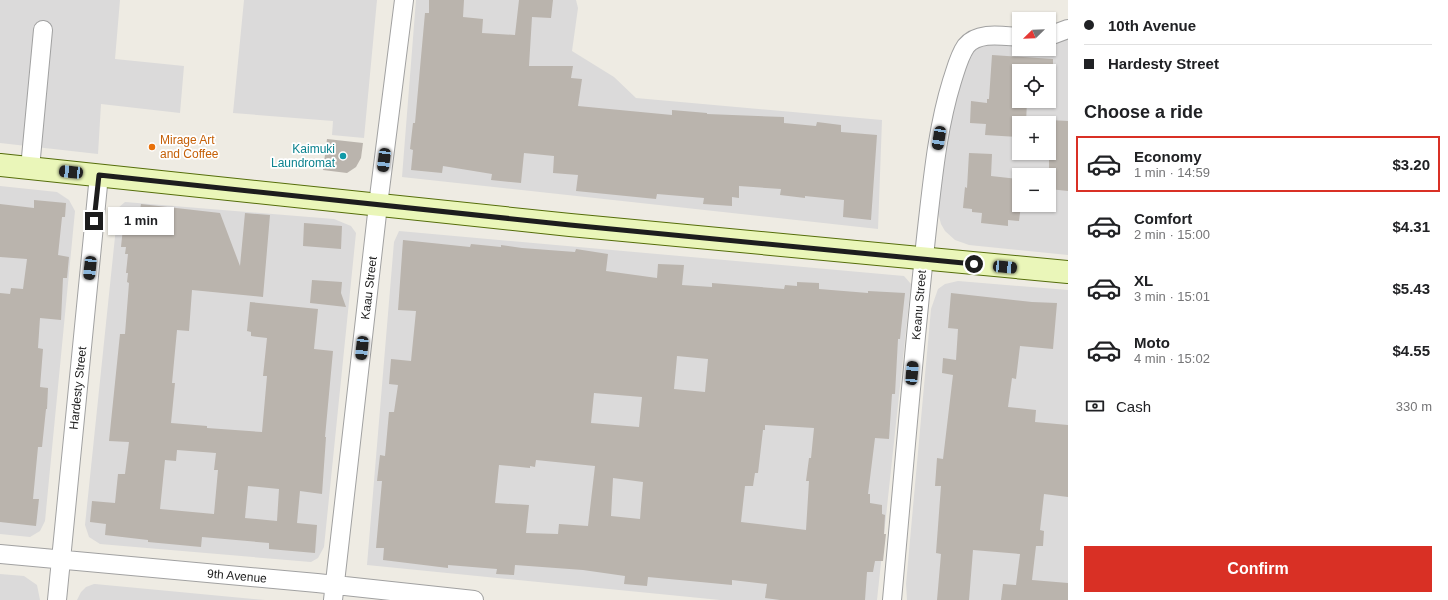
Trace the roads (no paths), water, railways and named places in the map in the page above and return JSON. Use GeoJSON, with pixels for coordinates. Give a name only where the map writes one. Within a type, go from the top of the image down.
{"type":"FeatureCollection","features":[{"type":"Feature","properties":{"kind":"street","name":"Kaau Street"},"geometry":{"type":"LineString","coordinates":[[333,593],[378,205],[404,0]]}},
{"type":"Feature","properties":{"kind":"street"},"geometry":{"type":"LineString","coordinates":[[1056,33],[1068,29]]}},
{"type":"Feature","properties":{"kind":"street"},"geometry":{"type":"LineString","coordinates":[[30,168],[43,30]]}},
{"type":"Feature","properties":{"kind":"street","name":"Keanu Street"},"geometry":{"type":"LineString","coordinates":[[892,600],[923,259],[933,173],[946,105],[958,62],[966,46],[975,40],[987,36],[1012,37]]}},
{"type":"Feature","properties":{"kind":"street"},"geometry":{"type":"LineString","coordinates":[[0,166],[99,175],[378,205],[1068,272]]}},
{"type":"Feature","properties":{"kind":"street","name":"Hardesty Street"},"geometry":{"type":"LineString","coordinates":[[57,600],[99,175]]}},
{"type":"Feature","properties":{"kind":"street","name":"9th Avenue"},"geometry":{"type":"LineString","coordinates":[[0,554],[333,593],[474,600]]}},
{"type":"Feature","properties":{"kind":"place","name":"Mirage Art and Coffee"},"geometry":{"type":"Point","coordinates":[152,147]}},
{"type":"Feature","properties":{"kind":"place","name":"Kaimuki Laundromat"},"geometry":{"type":"Point","coordinates":[343,156]}}]}
